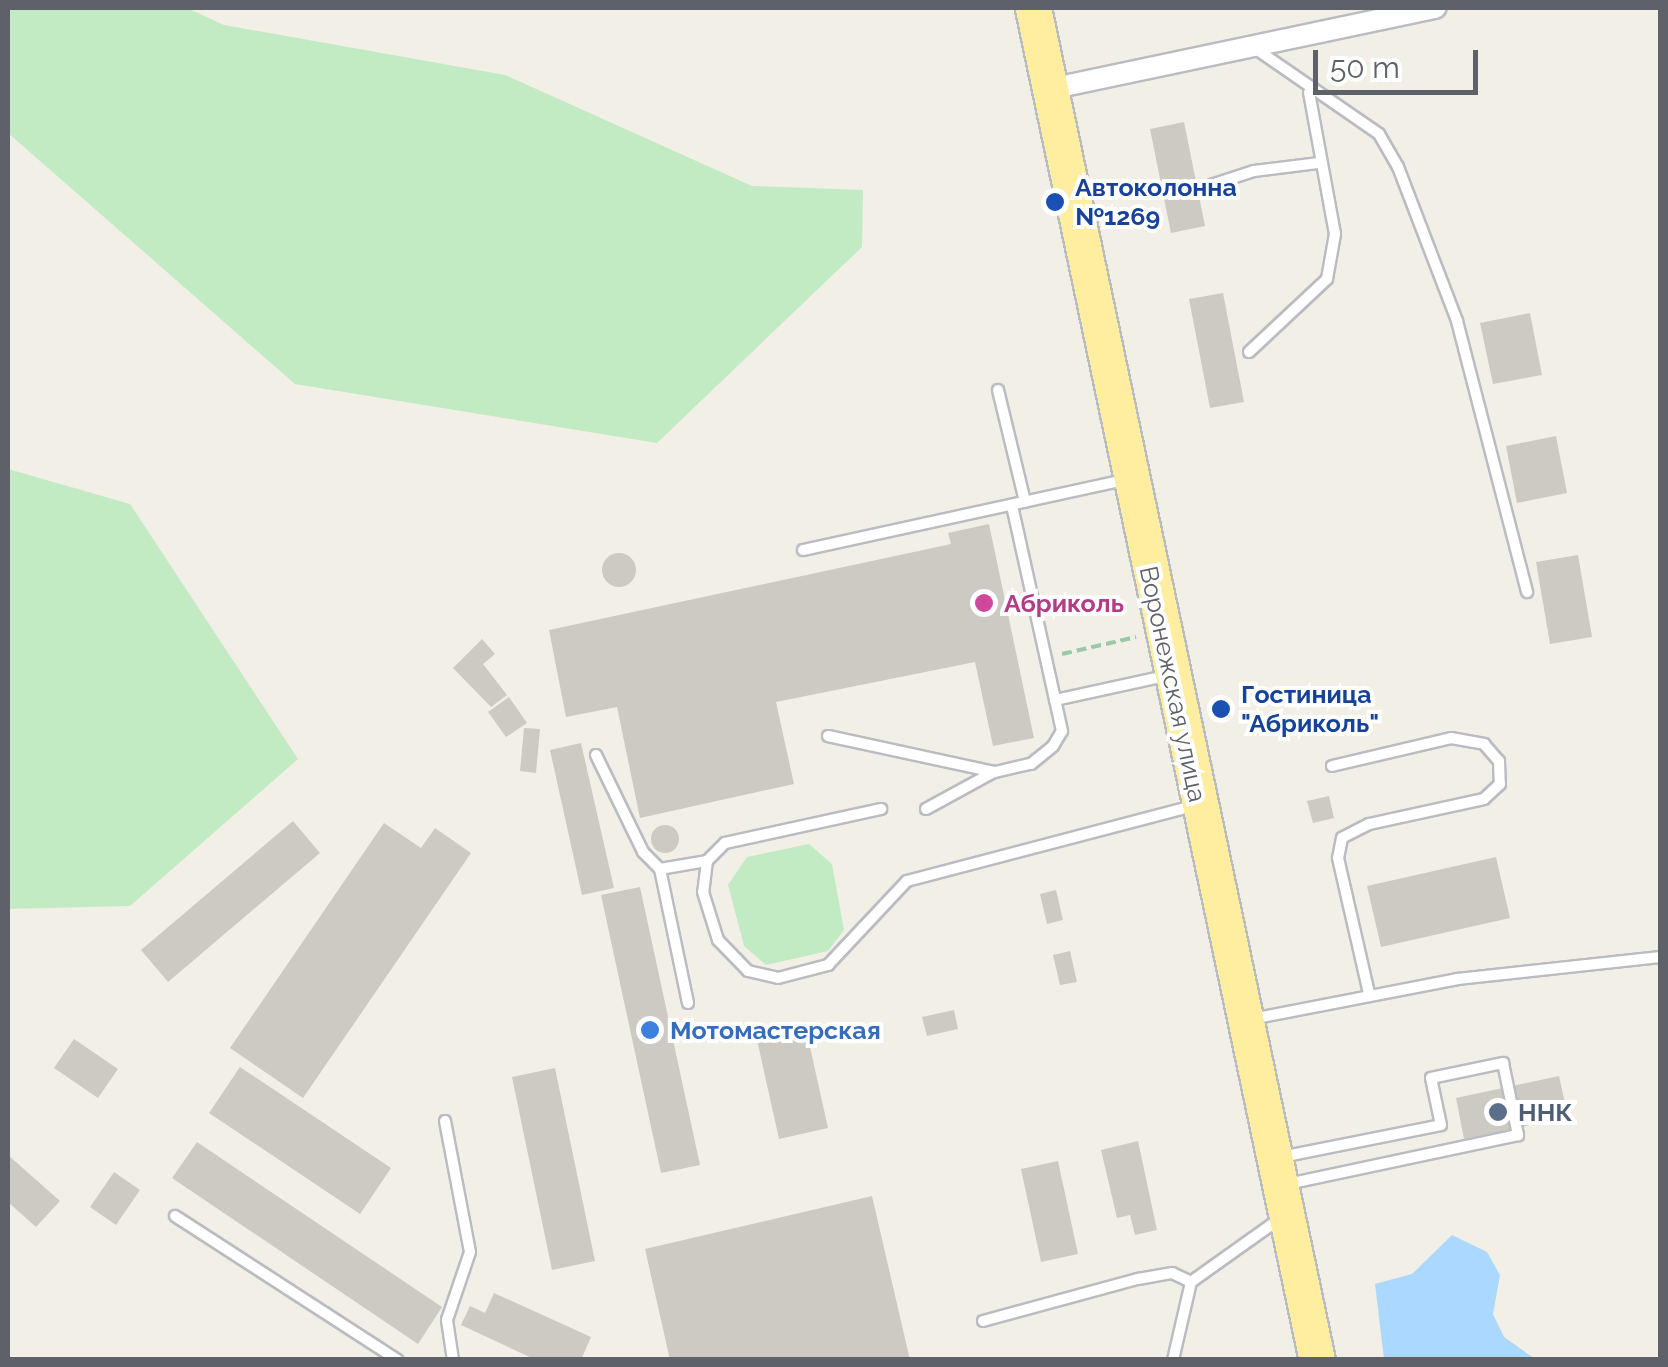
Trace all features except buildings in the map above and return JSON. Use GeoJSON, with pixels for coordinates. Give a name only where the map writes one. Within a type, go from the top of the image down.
{"type":"FeatureCollection","features":[{"type":"Feature","properties":{"kind":"highway","name":"Воронежская улица"},"geometry":{"type":"LineString","coordinates":[[1033,8],[1317,1360]]}},
{"type":"Feature","properties":{"kind":"street"},"geometry":{"type":"LineString","coordinates":[[1050,88],[1436,8]]}},
{"type":"Feature","properties":{"kind":"lane"},"geometry":{"type":"LineString","coordinates":[[1253,46],[1310,92],[1379,134],[1412,199],[1457,320],[1527,592]]}},
{"type":"Feature","properties":{"kind":"lane"},"geometry":{"type":"LineString","coordinates":[[1249,352],[1327,279],[1334,234],[1318,163],[1310,92]]}},
{"type":"Feature","properties":{"kind":"lane"},"geometry":{"type":"LineString","coordinates":[[1211,186],[1254,171],[1318,163]]}},
{"type":"Feature","properties":{"kind":"lane"},"geometry":{"type":"LineString","coordinates":[[998,390],[1025,502]]}},
{"type":"Feature","properties":{"kind":"lane"},"geometry":{"type":"LineString","coordinates":[[803,550],[1130,478]]}},
{"type":"Feature","properties":{"kind":"lane"},"geometry":{"type":"LineString","coordinates":[[926,809],[995,772],[1031,764],[1053,746],[1062,731],[1012,504]]}},
{"type":"Feature","properties":{"kind":"lane"},"geometry":{"type":"LineString","coordinates":[[1055,700],[1171,674]]}},
{"type":"Feature","properties":{"kind":"lane"},"geometry":{"type":"LineString","coordinates":[[828,736],[995,772]]}},
{"type":"Feature","properties":{"kind":"lane"},"geometry":{"type":"LineString","coordinates":[[1332,766],[1451,738],[1484,744],[1499,760],[1500,784],[1484,799],[1369,824],[1342,838],[1338,858],[1369,994]]}},
{"type":"Feature","properties":{"kind":"lane"},"geometry":{"type":"LineString","coordinates":[[596,755],[643,852],[660,870],[688,1002]]}},
{"type":"Feature","properties":{"kind":"lane"},"geometry":{"type":"LineString","coordinates":[[881,809],[724,842],[708,861],[703,892],[718,940],[748,971],[778,978],[828,965],[907,881],[1199,804]]}},
{"type":"Feature","properties":{"kind":"lane"},"geometry":{"type":"LineString","coordinates":[[660,870],[708,861]]}},
{"type":"Feature","properties":{"kind":"lane"},"geometry":{"type":"LineString","coordinates":[[1246,1021],[1369,994],[1660,956]]}},
{"type":"Feature","properties":{"kind":"lane"},"geometry":{"type":"LineString","coordinates":[[1173,1360],[1191,1282],[1281,1186],[1441,1125],[1431,1078],[1503,1064],[1518,1135],[1281,1186]]}},
{"type":"Feature","properties":{"kind":"lane"},"geometry":{"type":"LineString","coordinates":[[445,1120],[470,1252],[447,1320],[453,1360]]}},
{"type":"Feature","properties":{"kind":"lane"},"geometry":{"type":"LineString","coordinates":[[175,1216],[398,1360]]}},
{"type":"Feature","properties":{"kind":"lane"},"geometry":{"type":"LineString","coordinates":[[983,1321],[1138,1279],[1172,1273],[1191,1282]]}},
{"type":"Feature","properties":{"kind":"path"},"geometry":{"type":"LineString","coordinates":[[1046,657],[1162,632]]}},
{"type":"Feature","properties":{"kind":"green space"},"geometry":{"type":"Polygon","coordinates":[[[8,8],[187,8],[224,25],[505,75],[752,186],[863,190],[862,247],[657,443],[295,384],[8,133],[8,8]]]}},
{"type":"Feature","properties":{"kind":"green space"},"geometry":{"type":"Polygon","coordinates":[[[8,469],[130,504],[298,759],[130,906],[8,909],[8,469]]]}},
{"type":"Feature","properties":{"kind":"green space"},"geometry":{"type":"Polygon","coordinates":[[[809,844],[832,864],[844,930],[828,951],[766,965],[744,946],[728,885],[747,857],[809,844]]]}},
{"type":"Feature","properties":{"kind":"water"},"geometry":{"type":"Polygon","coordinates":[[[1452,1235],[1487,1252],[1500,1275],[1493,1314],[1504,1337],[1535,1359],[1384,1359],[1375,1284],[1412,1274],[1452,1235]]]}},
{"type":"Feature","properties":{"kind":"place","name":"Автоколонна №1269"},"geometry":{"type":"Point","coordinates":[1055,202]}},
{"type":"Feature","properties":{"kind":"place","name":"Абриколь"},"geometry":{"type":"Point","coordinates":[984,603]}},
{"type":"Feature","properties":{"kind":"place","name":"Гостиница \"Абриколь\""},"geometry":{"type":"Point","coordinates":[1221,709]}},
{"type":"Feature","properties":{"kind":"place","name":"Мотомастерская"},"geometry":{"type":"Point","coordinates":[650,1030]}},
{"type":"Feature","properties":{"kind":"place","name":"ННК"},"geometry":{"type":"Point","coordinates":[1498,1112]}}]}
